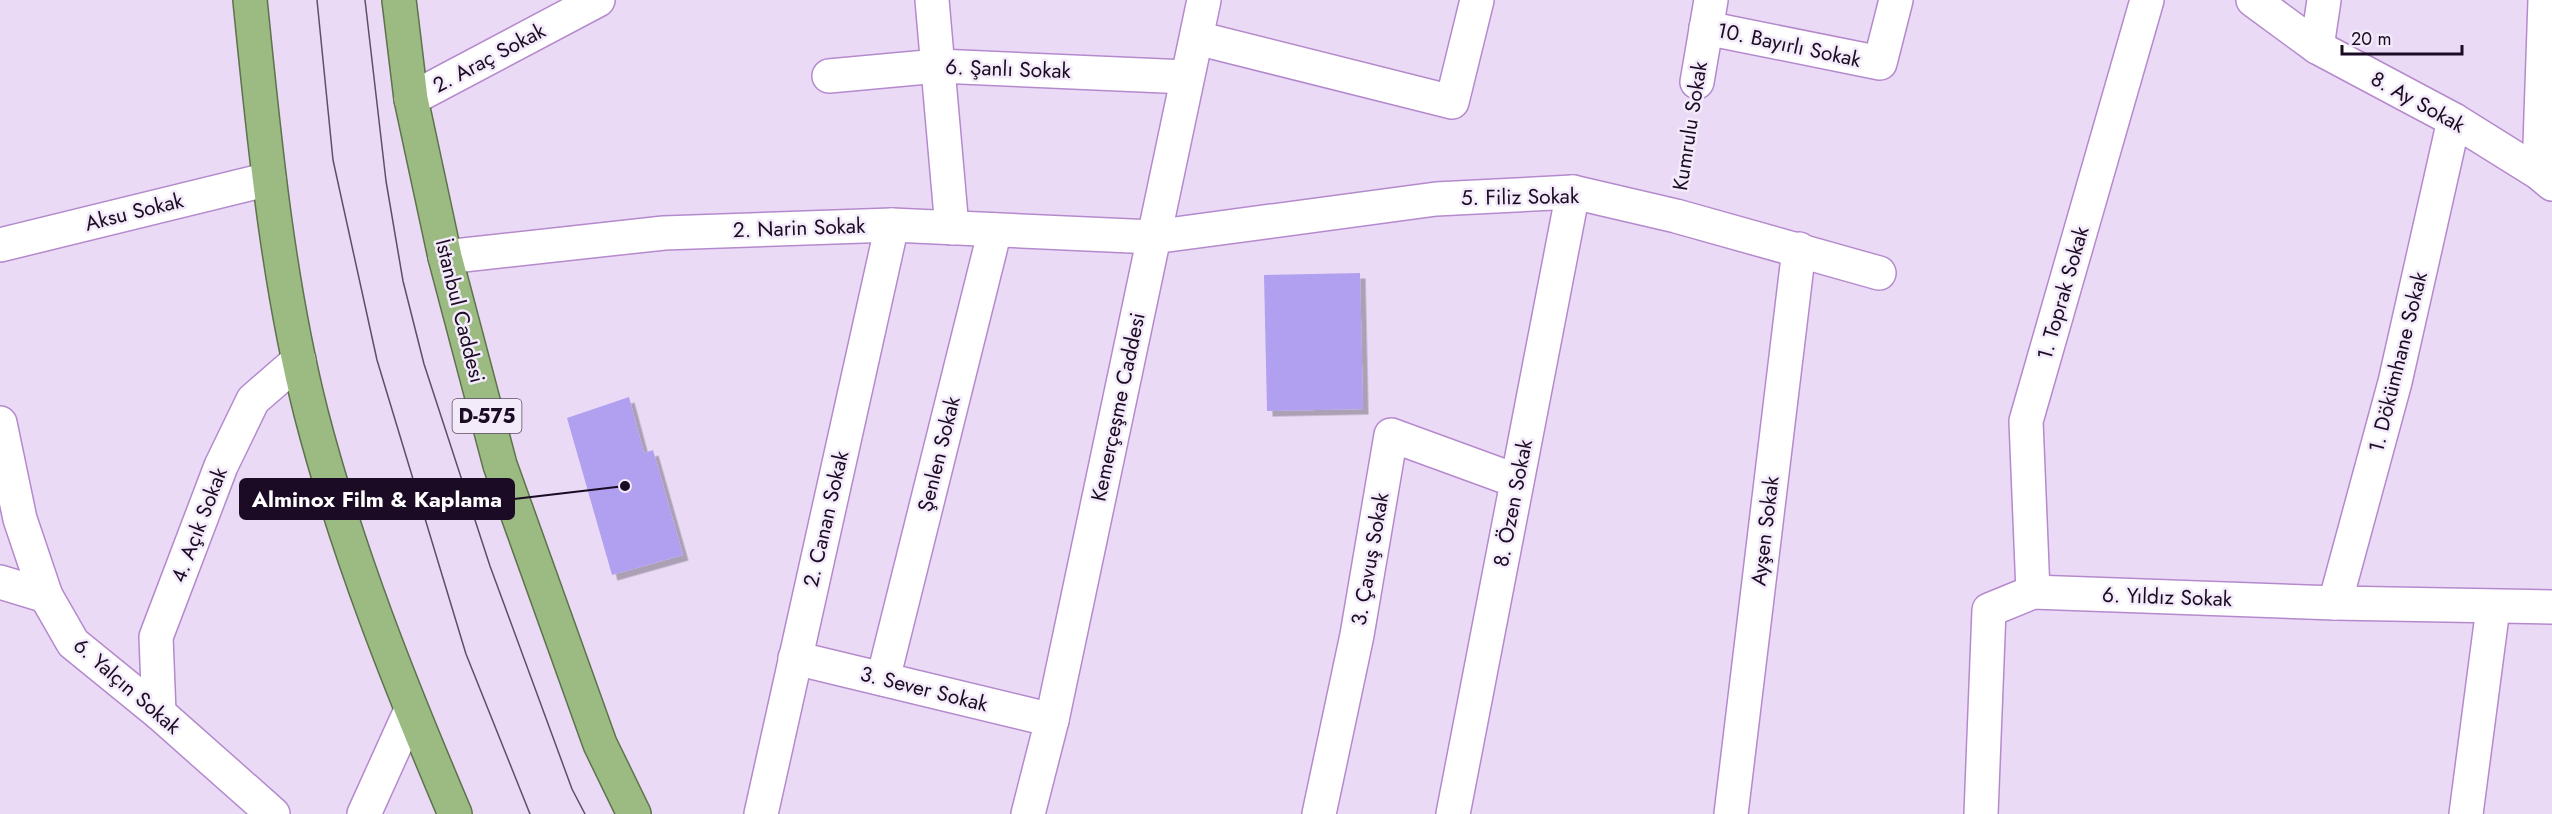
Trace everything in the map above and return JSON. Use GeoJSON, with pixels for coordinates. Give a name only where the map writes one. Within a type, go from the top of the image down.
{"type":"FeatureCollection","features":[{"type":"Feature","properties":{"kind":"highway"},"geometry":{"type":"LineString","coordinates":[[249,0],[269,179],[299,360],[341,520],[366,595],[455,814]]}},
{"type":"Feature","properties":{"kind":"highway","name":"İstanbul Caddesi"},"geometry":{"type":"LineString","coordinates":[[399,0],[411,99],[445,257],[500,465],[600,744],[634,814]]}},
{"type":"Feature","properties":{"kind":"street","name":"2. Araç Sokak"},"geometry":{"type":"LineString","coordinates":[[411,99],[598,0]]}},
{"type":"Feature","properties":{"kind":"street"},"geometry":{"type":"LineString","coordinates":[[932,0],[952,228]]}},
{"type":"Feature","properties":{"kind":"street","name":"Kemerçeşme Caddesi"},"geometry":{"type":"LineString","coordinates":[[1028,814],[1052,720],[1204,0]]}},
{"type":"Feature","properties":{"kind":"street"},"geometry":{"type":"LineString","coordinates":[[1197,38],[1452,102],[1477,0]]}},
{"type":"Feature","properties":{"kind":"street","name":"10. Bayırlı Sokak"},"geometry":{"type":"LineString","coordinates":[[1708,14],[1880,63],[1896,0]]}},
{"type":"Feature","properties":{"kind":"street","name":"1. Toprak Sokak"},"geometry":{"type":"LineString","coordinates":[[2033,592],[2026,421],[2147,0]]}},
{"type":"Feature","properties":{"kind":"street","name":"8. Ay Sokak"},"geometry":{"type":"LineString","coordinates":[[2253,0],[2317,47],[2454,120],[2545,179]]}},
{"type":"Feature","properties":{"kind":"street"},"geometry":{"type":"LineString","coordinates":[[2317,47],[2325,0]]}},
{"type":"Feature","properties":{"kind":"street"},"geometry":{"type":"LineString","coordinates":[[2545,0],[2545,179]]}},
{"type":"Feature","properties":{"kind":"street","name":"Kumrulu Sokak"},"geometry":{"type":"LineString","coordinates":[[1697,82],[1708,14]]}},
{"type":"Feature","properties":{"kind":"street","name":"6. Şanlı Sokak"},"geometry":{"type":"LineString","coordinates":[[829,76],[938,66],[1187,77]]}},
{"type":"Feature","properties":{"kind":"street","name":"1. Dökümhane Sokak"},"geometry":{"type":"LineString","coordinates":[[2335,603],[2395,382],[2454,120]]}},
{"type":"Feature","properties":{"kind":"street","name":"Aksu Sokak"},"geometry":{"type":"LineString","coordinates":[[0,245],[269,179]]}},
{"type":"Feature","properties":{"kind":"street","name":"5. Filiz Sokak"},"geometry":{"type":"LineString","coordinates":[[1153,237],[1436,199],[1573,192],[1676,216],[1879,273]]}},
{"type":"Feature","properties":{"kind":"street","name":"8. Özen Sokak"},"geometry":{"type":"LineString","coordinates":[[1453,814],[1573,192]]}},
{"type":"Feature","properties":{"kind":"street","name":"2. Narin Sokak"},"geometry":{"type":"LineString","coordinates":[[445,257],[664,233],[892,225],[1153,237]]}},
{"type":"Feature","properties":{"kind":"street","name":"2. Canan Sokak"},"geometry":{"type":"LineString","coordinates":[[761,814],[892,225]]}},
{"type":"Feature","properties":{"kind":"street","name":"Şenlen Sokak"},"geometry":{"type":"LineString","coordinates":[[883,679],[995,230]]}},
{"type":"Feature","properties":{"kind":"street","name":"Ayşen Sokak"},"geometry":{"type":"LineString","coordinates":[[1731,814],[1799,249]]}},
{"type":"Feature","properties":{"kind":"street","name":"4. Açık Sokak"},"geometry":{"type":"LineString","coordinates":[[159,713],[156,637],[220,466],[253,400],[299,360]]}},
{"type":"Feature","properties":{"kind":"street","name":"6. Yalçın Sokak"},"geometry":{"type":"LineString","coordinates":[[0,423],[20,519],[46,596],[73,643],[159,713],[273,814]]}},
{"type":"Feature","properties":{"kind":"street","name":"3. Çavuş Sokak"},"geometry":{"type":"LineString","coordinates":[[1318,814],[1357,635],[1391,435],[1517,481]]}},
{"type":"Feature","properties":{"kind":"street"},"geometry":{"type":"LineString","coordinates":[[0,582],[46,596]]}},
{"type":"Feature","properties":{"kind":"street","name":"6. Yıldız Sokak"},"geometry":{"type":"LineString","coordinates":[[1981,814],[1989,610],[2033,592],[2493,608],[2552,607]]}},
{"type":"Feature","properties":{"kind":"street"},"geometry":{"type":"LineString","coordinates":[[2466,814],[2493,608]]}},
{"type":"Feature","properties":{"kind":"street","name":"3. Sever Sokak"},"geometry":{"type":"LineString","coordinates":[[795,658],[1052,720]]}},
{"type":"Feature","properties":{"kind":"street"},"geometry":{"type":"LineString","coordinates":[[364,814],[411,710]]}},
{"type":"Feature","properties":{"kind":"path","name":"Kumrulu Sokak"},"geometry":{"type":"LineString","coordinates":[[1676,216],[1697,82]]}},
{"type":"Feature","properties":{"kind":"building"},"geometry":{"type":"Polygon","coordinates":[[[1360,273],[1363,409],[1267,411],[1264,275],[1360,273]]]}},
{"type":"Feature","properties":{"kind":"building"},"geometry":{"type":"Polygon","coordinates":[[[629,397],[644,453],[653,450],[683,555],[612,575],[567,418],[629,397]]]}},
{"type":"Feature","properties":{"kind":"tram line"},"geometry":{"type":"LineString","coordinates":[[317,0],[333,160],[377,360],[466,654],[530,814]]}},
{"type":"Feature","properties":{"kind":"tram line"},"geometry":{"type":"LineString","coordinates":[[365,0],[386,181],[403,281],[424,364],[490,566],[572,789],[585,814]]}},
{"type":"Feature","properties":{"kind":"place","name":"Alminox Film & Kaplama"},"geometry":{"type":"Point","coordinates":[625,486]}}]}
